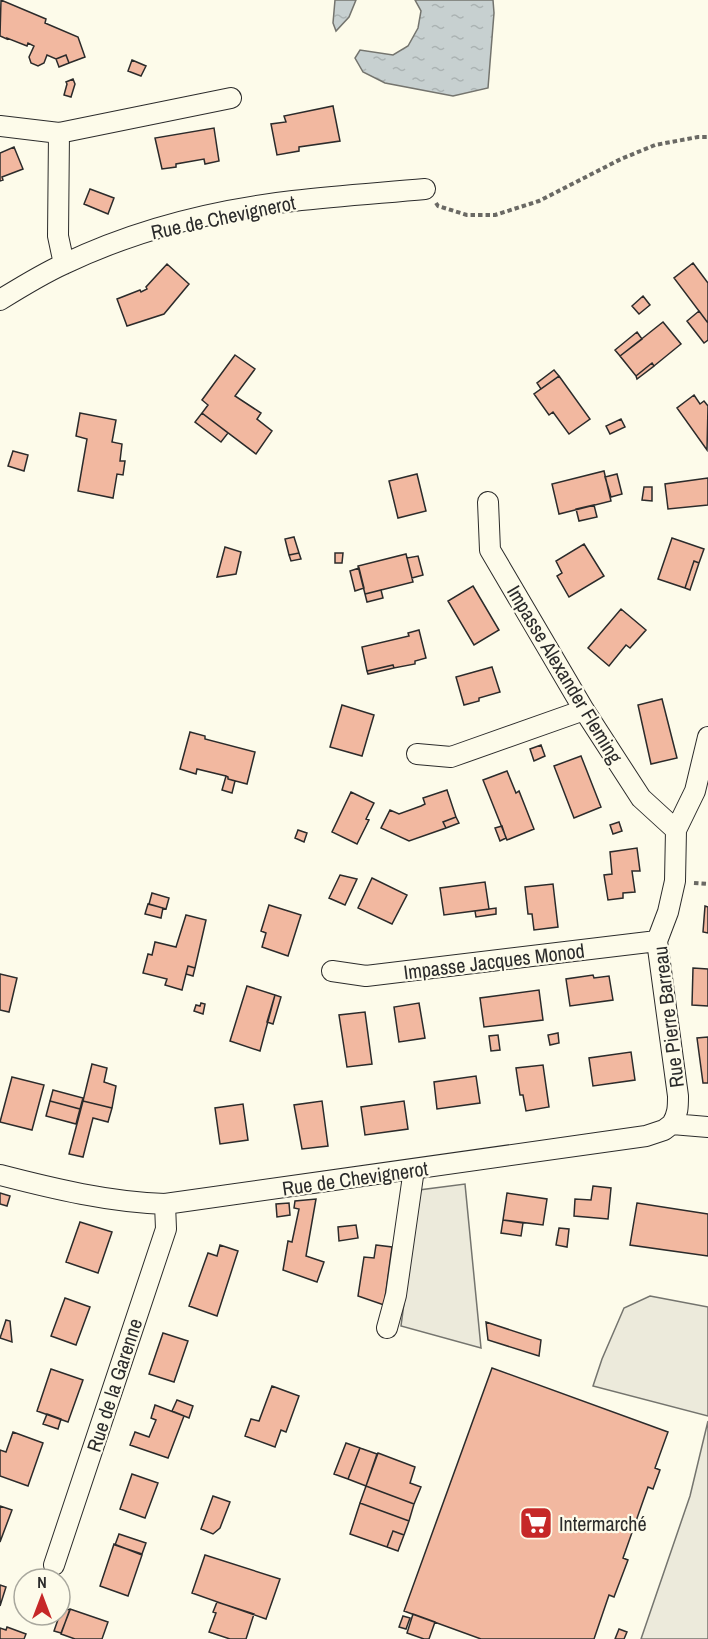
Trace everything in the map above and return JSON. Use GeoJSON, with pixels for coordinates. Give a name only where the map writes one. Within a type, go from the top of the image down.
{"type":"FeatureCollection","features":[{"type":"Feature","properties":{"kind":"street"},"geometry":{"type":"LineString","coordinates":[[0,126],[59,133],[231,98]]}},
{"type":"Feature","properties":{"kind":"street"},"geometry":{"type":"LineString","coordinates":[[59,133],[58,236],[63,264]]}},
{"type":"Feature","properties":{"kind":"street","name":"Rue de Chevignerot"},"geometry":{"type":"LineString","coordinates":[[0,300],[63,264],[145,232],[179,222],[292,201],[425,189]]}},
{"type":"Feature","properties":{"kind":"street","name":"Impasse Alexander Fleming"},"geometry":{"type":"LineString","coordinates":[[488,502],[490,550],[584,710],[641,798],[676,830]]}},
{"type":"Feature","properties":{"kind":"street"},"geometry":{"type":"LineString","coordinates":[[417,754],[451,758],[584,710]]}},
{"type":"Feature","properties":{"kind":"street","name":"Rue Pierre Barreau"},"geometry":{"type":"LineString","coordinates":[[672,1124],[677,1116],[678,1096],[657,941],[668,912],[675,881],[676,830],[695,791],[708,737]]}},
{"type":"Feature","properties":{"kind":"street","name":"Impasse Jacques Monod"},"geometry":{"type":"LineString","coordinates":[[332,970],[366,976],[657,941]]}},
{"type":"Feature","properties":{"kind":"street","name":"Rue de Chevignerot"},"geometry":{"type":"LineString","coordinates":[[0,1175],[118,1200],[165,1204],[646,1136],[664,1130],[672,1124],[708,1126]]}},
{"type":"Feature","properties":{"kind":"street"},"geometry":{"type":"LineString","coordinates":[[387,1328],[396,1295],[414,1169]]}},
{"type":"Feature","properties":{"kind":"street","name":"Rue de la Garenne"},"geometry":{"type":"LineString","coordinates":[[54,1564],[166,1229],[165,1204]]}},
{"type":"Feature","properties":{"kind":"path"},"geometry":{"type":"LineString","coordinates":[[425,189],[438,206],[467,215],[495,215],[539,201],[621,159],[655,145],[708,137]]}},
{"type":"Feature","properties":{"kind":"shaded area"},"geometry":{"type":"Polygon","coordinates":[[[465,1184],[481,1348],[401,1326],[419,1190],[465,1184]]]}},
{"type":"Feature","properties":{"kind":"shaded area"},"geometry":{"type":"Polygon","coordinates":[[[650,1296],[708,1307],[708,1416],[593,1386],[624,1308],[650,1296]]]}},
{"type":"Feature","properties":{"kind":"shaded area"},"geometry":{"type":"Polygon","coordinates":[[[708,1421],[708,1639],[641,1639],[690,1496],[708,1421]]]}},
{"type":"Feature","properties":{"kind":"water"},"geometry":{"type":"Polygon","coordinates":[[[335,0],[356,0],[349,17],[336,31],[333,23],[335,0]]]}},
{"type":"Feature","properties":{"kind":"water"},"geometry":{"type":"Polygon","coordinates":[[[415,0],[493,0],[488,88],[453,96],[385,83],[363,72],[355,58],[360,50],[393,55],[408,46],[418,28],[421,11],[415,0]]]}},
{"type":"Feature","properties":{"kind":"building"},"geometry":{"type":"Polygon","coordinates":[[[1,0],[46,19],[45,23],[78,37],[85,57],[69,63],[66,55],[56,59],[47,55],[44,63],[38,66],[31,63],[29,57],[34,46],[28,43],[27,46],[0,36],[1,0]]]}},
{"type":"Feature","properties":{"kind":"building"},"geometry":{"type":"Polygon","coordinates":[[[66,55],[69,63],[59,67],[56,59],[66,55]]]}},
{"type":"Feature","properties":{"kind":"building"},"geometry":{"type":"Polygon","coordinates":[[[132,60],[146,66],[141,76],[128,71],[132,60]]]}},
{"type":"Feature","properties":{"kind":"building"},"geometry":{"type":"Polygon","coordinates":[[[73,79],[75,84],[71,97],[64,95],[66,82],[73,79]]]}},
{"type":"Feature","properties":{"kind":"building"},"geometry":{"type":"Polygon","coordinates":[[[333,106],[340,141],[299,147],[299,151],[277,155],[271,124],[286,122],[284,116],[333,106]]]}},
{"type":"Feature","properties":{"kind":"building"},"geometry":{"type":"Polygon","coordinates":[[[214,128],[219,161],[205,164],[204,159],[162,169],[155,138],[214,128]]]}},
{"type":"Feature","properties":{"kind":"building"},"geometry":{"type":"Polygon","coordinates":[[[14,147],[23,169],[2,177],[3,180],[0,181],[0,153],[14,147]]]}},
{"type":"Feature","properties":{"kind":"building"},"geometry":{"type":"Polygon","coordinates":[[[90,189],[114,198],[108,214],[84,204],[90,189]]]}},
{"type":"Feature","properties":{"kind":"building"},"geometry":{"type":"Polygon","coordinates":[[[693,263],[708,283],[708,323],[674,278],[693,263]]]}},
{"type":"Feature","properties":{"kind":"building"},"geometry":{"type":"Polygon","coordinates":[[[167,264],[189,284],[164,314],[127,326],[117,299],[147,289],[146,287],[167,264]]]}},
{"type":"Feature","properties":{"kind":"building"},"geometry":{"type":"Polygon","coordinates":[[[643,296],[650,305],[639,314],[632,306],[643,296]]]}},
{"type":"Feature","properties":{"kind":"building"},"geometry":{"type":"Polygon","coordinates":[[[699,311],[708,323],[708,340],[704,343],[687,321],[699,311]]]}},
{"type":"Feature","properties":{"kind":"building"},"geometry":{"type":"Polygon","coordinates":[[[663,322],[681,344],[654,366],[652,363],[636,376],[620,356],[663,322]]]}},
{"type":"Feature","properties":{"kind":"building"},"geometry":{"type":"Polygon","coordinates":[[[637,332],[642,339],[620,356],[615,350],[637,332]]]}},
{"type":"Feature","properties":{"kind":"building"},"geometry":{"type":"Polygon","coordinates":[[[235,355],[255,369],[235,396],[261,413],[257,419],[272,431],[256,454],[202,413],[208,405],[202,400],[235,355]]]}},
{"type":"Feature","properties":{"kind":"building"},"geometry":{"type":"Polygon","coordinates":[[[652,363],[654,366],[637,379],[636,376],[652,363]]]}},
{"type":"Feature","properties":{"kind":"building"},"geometry":{"type":"Polygon","coordinates":[[[554,370],[559,376],[541,389],[537,383],[554,370]]]}},
{"type":"Feature","properties":{"kind":"building"},"geometry":{"type":"Polygon","coordinates":[[[559,376],[590,419],[569,434],[553,412],[549,415],[534,394],[559,376]]]}},
{"type":"Feature","properties":{"kind":"building"},"geometry":{"type":"Polygon","coordinates":[[[694,395],[700,404],[704,401],[708,406],[707,450],[677,408],[694,395]]]}},
{"type":"Feature","properties":{"kind":"building"},"geometry":{"type":"Polygon","coordinates":[[[80,413],[116,420],[112,442],[122,444],[120,461],[125,461],[123,475],[117,474],[113,498],[78,491],[87,439],[76,436],[80,413]]]}},
{"type":"Feature","properties":{"kind":"building"},"geometry":{"type":"Polygon","coordinates":[[[202,413],[228,433],[221,442],[195,422],[202,413]]]}},
{"type":"Feature","properties":{"kind":"building"},"geometry":{"type":"Polygon","coordinates":[[[621,419],[625,427],[610,434],[606,426],[621,419]]]}},
{"type":"Feature","properties":{"kind":"building"},"geometry":{"type":"Polygon","coordinates":[[[13,451],[28,455],[24,471],[8,466],[13,451]]]}},
{"type":"Feature","properties":{"kind":"building"},"geometry":{"type":"Polygon","coordinates":[[[604,471],[611,501],[559,514],[552,484],[604,471]]]}},
{"type":"Feature","properties":{"kind":"building"},"geometry":{"type":"Polygon","coordinates":[[[417,474],[426,511],[398,518],[389,481],[417,474]]]}},
{"type":"Feature","properties":{"kind":"building"},"geometry":{"type":"Polygon","coordinates":[[[617,474],[622,494],[611,497],[605,477],[617,474]]]}},
{"type":"Feature","properties":{"kind":"building"},"geometry":{"type":"Polygon","coordinates":[[[708,478],[708,505],[668,509],[665,484],[708,478]]]}},
{"type":"Feature","properties":{"kind":"building"},"geometry":{"type":"Polygon","coordinates":[[[644,487],[652,487],[652,501],[642,500],[644,487]]]}},
{"type":"Feature","properties":{"kind":"building"},"geometry":{"type":"Polygon","coordinates":[[[594,505],[597,517],[579,521],[576,509],[594,505]]]}},
{"type":"Feature","properties":{"kind":"building"},"geometry":{"type":"Polygon","coordinates":[[[294,537],[299,553],[289,555],[285,539],[294,537]]]}},
{"type":"Feature","properties":{"kind":"building"},"geometry":{"type":"Polygon","coordinates":[[[672,538],[704,549],[699,563],[694,561],[685,588],[658,579],[672,538]]]}},
{"type":"Feature","properties":{"kind":"building"},"geometry":{"type":"Polygon","coordinates":[[[584,544],[604,576],[569,597],[557,576],[562,573],[556,561],[584,544]]]}},
{"type":"Feature","properties":{"kind":"building"},"geometry":{"type":"Polygon","coordinates":[[[225,547],[241,552],[236,574],[217,577],[225,547]]]}},
{"type":"Feature","properties":{"kind":"building"},"geometry":{"type":"Polygon","coordinates":[[[299,553],[301,559],[291,561],[289,555],[299,553]]]}},
{"type":"Feature","properties":{"kind":"building"},"geometry":{"type":"Polygon","coordinates":[[[335,553],[343,553],[342,563],[335,563],[335,553]]]}},
{"type":"Feature","properties":{"kind":"building"},"geometry":{"type":"Polygon","coordinates":[[[406,554],[413,582],[365,594],[358,566],[406,554]]]}},
{"type":"Feature","properties":{"kind":"building"},"geometry":{"type":"Polygon","coordinates":[[[418,556],[423,575],[412,578],[407,558],[418,556]]]}},
{"type":"Feature","properties":{"kind":"building"},"geometry":{"type":"Polygon","coordinates":[[[694,561],[699,563],[690,590],[685,588],[694,561]]]}},
{"type":"Feature","properties":{"kind":"building"},"geometry":{"type":"Polygon","coordinates":[[[359,568],[364,588],[355,591],[350,571],[359,568]]]}},
{"type":"Feature","properties":{"kind":"building"},"geometry":{"type":"Polygon","coordinates":[[[473,586],[499,630],[474,645],[448,601],[473,586]]]}},
{"type":"Feature","properties":{"kind":"building"},"geometry":{"type":"Polygon","coordinates":[[[381,590],[383,598],[367,602],[365,594],[381,590]]]}},
{"type":"Feature","properties":{"kind":"building"},"geometry":{"type":"Polygon","coordinates":[[[621,609],[646,630],[630,648],[626,645],[609,666],[588,648],[621,609]]]}},
{"type":"Feature","properties":{"kind":"building"},"geometry":{"type":"Polygon","coordinates":[[[419,630],[426,658],[415,661],[415,664],[394,668],[393,665],[367,671],[362,647],[409,636],[408,633],[419,630]]]}},
{"type":"Feature","properties":{"kind":"building"},"geometry":{"type":"Polygon","coordinates":[[[393,665],[394,668],[368,674],[367,671],[393,665]]]}},
{"type":"Feature","properties":{"kind":"building"},"geometry":{"type":"Polygon","coordinates":[[[492,667],[500,692],[464,705],[456,677],[492,667]]]}},
{"type":"Feature","properties":{"kind":"building"},"geometry":{"type":"Polygon","coordinates":[[[662,699],[677,758],[651,764],[638,705],[662,699]]]}},
{"type":"Feature","properties":{"kind":"building"},"geometry":{"type":"Polygon","coordinates":[[[342,705],[374,715],[362,756],[330,747],[342,705]]]}},
{"type":"Feature","properties":{"kind":"building"},"geometry":{"type":"Polygon","coordinates":[[[190,732],[205,736],[205,739],[255,752],[247,784],[197,769],[196,774],[180,769],[190,732]]]}},
{"type":"Feature","properties":{"kind":"building"},"geometry":{"type":"Polygon","coordinates":[[[541,745],[545,756],[534,761],[530,749],[541,745]]]}},
{"type":"Feature","properties":{"kind":"building"},"geometry":{"type":"Polygon","coordinates":[[[581,756],[601,807],[574,818],[554,766],[581,756]]]}},
{"type":"Feature","properties":{"kind":"building"},"geometry":{"type":"Polygon","coordinates":[[[507,771],[516,793],[519,791],[534,829],[507,840],[483,780],[507,771]]]}},
{"type":"Feature","properties":{"kind":"building"},"geometry":{"type":"Polygon","coordinates":[[[226,776],[235,781],[232,793],[222,790],[226,776]]]}},
{"type":"Feature","properties":{"kind":"building"},"geometry":{"type":"Polygon","coordinates":[[[447,790],[456,817],[443,822],[446,828],[409,841],[381,828],[390,810],[399,814],[425,804],[423,798],[447,790]]]}},
{"type":"Feature","properties":{"kind":"building"},"geometry":{"type":"Polygon","coordinates":[[[351,792],[374,803],[366,819],[369,820],[357,844],[332,832],[351,792]]]}},
{"type":"Feature","properties":{"kind":"building"},"geometry":{"type":"Polygon","coordinates":[[[456,817],[459,823],[446,828],[443,822],[456,817]]]}},
{"type":"Feature","properties":{"kind":"building"},"geometry":{"type":"Polygon","coordinates":[[[619,822],[622,831],[613,834],[610,825],[619,822]]]}},
{"type":"Feature","properties":{"kind":"building"},"geometry":{"type":"Polygon","coordinates":[[[502,826],[506,838],[500,841],[495,828],[502,826]]]}},
{"type":"Feature","properties":{"kind":"building"},"geometry":{"type":"Polygon","coordinates":[[[298,830],[307,833],[304,842],[295,838],[298,830]]]}},
{"type":"Feature","properties":{"kind":"building"},"geometry":{"type":"Polygon","coordinates":[[[637,848],[640,871],[632,871],[635,892],[623,893],[623,898],[608,900],[604,875],[612,874],[610,852],[637,848]]]}},
{"type":"Feature","properties":{"kind":"building"},"geometry":{"type":"Polygon","coordinates":[[[340,875],[357,879],[345,905],[329,898],[340,875]]]}},
{"type":"Feature","properties":{"kind":"building"},"geometry":{"type":"Polygon","coordinates":[[[372,878],[407,895],[392,924],[358,908],[372,878]]]}},
{"type":"Feature","properties":{"kind":"building"},"geometry":{"type":"Polygon","coordinates":[[[485,882],[489,909],[444,915],[440,888],[485,882]]]}},
{"type":"Feature","properties":{"kind":"building"},"geometry":{"type":"Polygon","coordinates":[[[553,884],[558,927],[534,930],[532,914],[528,914],[525,887],[553,884]]]}},
{"type":"Feature","properties":{"kind":"building"},"geometry":{"type":"Polygon","coordinates":[[[152,893],[169,898],[166,909],[149,904],[152,893]]]}},
{"type":"Feature","properties":{"kind":"building"},"geometry":{"type":"Polygon","coordinates":[[[148,904],[163,908],[161,918],[145,914],[148,904]]]}},
{"type":"Feature","properties":{"kind":"building"},"geometry":{"type":"Polygon","coordinates":[[[269,905],[301,915],[288,956],[262,947],[266,933],[261,931],[269,905]]]}},
{"type":"Feature","properties":{"kind":"building"},"geometry":{"type":"Polygon","coordinates":[[[705,906],[708,907],[708,933],[703,932],[705,906]]]}},
{"type":"Feature","properties":{"kind":"building"},"geometry":{"type":"Polygon","coordinates":[[[496,908],[496,914],[476,917],[475,911],[496,908]]]}},
{"type":"Feature","properties":{"kind":"building"},"geometry":{"type":"Polygon","coordinates":[[[186,915],[206,920],[195,968],[188,966],[182,990],[165,985],[167,979],[143,973],[148,954],[152,955],[155,942],[176,947],[186,915]]]}},
{"type":"Feature","properties":{"kind":"building"},"geometry":{"type":"Polygon","coordinates":[[[188,966],[195,968],[193,976],[186,974],[188,966]]]}},
{"type":"Feature","properties":{"kind":"building"},"geometry":{"type":"Polygon","coordinates":[[[693,968],[708,969],[708,1006],[692,1005],[693,968]]]}},
{"type":"Feature","properties":{"kind":"building"},"geometry":{"type":"Polygon","coordinates":[[[0,974],[17,978],[9,1012],[0,1010],[0,974]]]}},
{"type":"Feature","properties":{"kind":"building"},"geometry":{"type":"Polygon","coordinates":[[[593,975],[594,978],[609,976],[613,1000],[570,1006],[566,979],[593,975]]]}},
{"type":"Feature","properties":{"kind":"building"},"geometry":{"type":"Polygon","coordinates":[[[247,986],[275,995],[260,1051],[230,1041],[247,986]]]}},
{"type":"Feature","properties":{"kind":"building"},"geometry":{"type":"Polygon","coordinates":[[[539,990],[543,1020],[484,1027],[480,998],[539,990]]]}},
{"type":"Feature","properties":{"kind":"building"},"geometry":{"type":"Polygon","coordinates":[[[275,995],[281,997],[273,1024],[267,1022],[275,995]]]}},
{"type":"Feature","properties":{"kind":"building"},"geometry":{"type":"Polygon","coordinates":[[[201,1003],[205,1004],[203,1014],[194,1011],[196,1005],[200,1006],[201,1003]]]}},
{"type":"Feature","properties":{"kind":"building"},"geometry":{"type":"Polygon","coordinates":[[[419,1003],[425,1038],[399,1042],[394,1007],[419,1003]]]}},
{"type":"Feature","properties":{"kind":"building"},"geometry":{"type":"Polygon","coordinates":[[[365,1012],[372,1064],[347,1067],[339,1015],[365,1012]]]}},
{"type":"Feature","properties":{"kind":"building"},"geometry":{"type":"Polygon","coordinates":[[[558,1033],[559,1043],[550,1045],[548,1035],[558,1033]]]}},
{"type":"Feature","properties":{"kind":"building"},"geometry":{"type":"Polygon","coordinates":[[[498,1035],[500,1050],[491,1051],[489,1036],[498,1035]]]}},
{"type":"Feature","properties":{"kind":"building"},"geometry":{"type":"Polygon","coordinates":[[[708,1037],[708,1083],[703,1083],[697,1038],[708,1037]]]}},
{"type":"Feature","properties":{"kind":"building"},"geometry":{"type":"Polygon","coordinates":[[[631,1052],[635,1080],[593,1086],[589,1058],[631,1052]]]}},
{"type":"Feature","properties":{"kind":"building"},"geometry":{"type":"Polygon","coordinates":[[[92,1064],[107,1068],[104,1082],[116,1086],[112,1108],[83,1101],[92,1064]]]}},
{"type":"Feature","properties":{"kind":"building"},"geometry":{"type":"Polygon","coordinates":[[[543,1065],[549,1107],[526,1111],[523,1095],[520,1095],[516,1068],[543,1065]]]}},
{"type":"Feature","properties":{"kind":"building"},"geometry":{"type":"Polygon","coordinates":[[[476,1076],[480,1103],[437,1109],[434,1082],[476,1076]]]}},
{"type":"Feature","properties":{"kind":"building"},"geometry":{"type":"Polygon","coordinates":[[[12,1077],[44,1085],[32,1130],[0,1122],[12,1077]]]}},
{"type":"Feature","properties":{"kind":"building"},"geometry":{"type":"Polygon","coordinates":[[[53,1090],[83,1098],[80,1109],[50,1101],[53,1090]]]}},
{"type":"Feature","properties":{"kind":"building"},"geometry":{"type":"Polygon","coordinates":[[[50,1101],[80,1109],[76,1124],[46,1116],[50,1101]]]}},
{"type":"Feature","properties":{"kind":"building"},"geometry":{"type":"Polygon","coordinates":[[[83,1101],[112,1108],[108,1122],[93,1118],[83,1157],[69,1154],[83,1101]]]}},
{"type":"Feature","properties":{"kind":"building"},"geometry":{"type":"Polygon","coordinates":[[[322,1101],[328,1146],[302,1149],[294,1105],[322,1101]]]}},
{"type":"Feature","properties":{"kind":"building"},"geometry":{"type":"Polygon","coordinates":[[[404,1101],[408,1129],[365,1135],[361,1107],[404,1101]]]}},
{"type":"Feature","properties":{"kind":"building"},"geometry":{"type":"Polygon","coordinates":[[[243,1104],[248,1140],[220,1144],[215,1108],[243,1104]]]}},
{"type":"Feature","properties":{"kind":"building"},"geometry":{"type":"Polygon","coordinates":[[[593,1186],[611,1188],[608,1219],[574,1216],[575,1199],[591,1200],[593,1186]]]}},
{"type":"Feature","properties":{"kind":"building"},"geometry":{"type":"Polygon","coordinates":[[[0,1193],[10,1196],[7,1206],[0,1204],[0,1193]]]}},
{"type":"Feature","properties":{"kind":"building"},"geometry":{"type":"Polygon","coordinates":[[[507,1193],[547,1199],[543,1225],[503,1220],[507,1193]]]}},
{"type":"Feature","properties":{"kind":"building"},"geometry":{"type":"Polygon","coordinates":[[[316,1199],[306,1256],[324,1262],[317,1282],[283,1270],[288,1241],[292,1242],[299,1209],[294,1208],[295,1201],[316,1199]]]}},
{"type":"Feature","properties":{"kind":"building"},"geometry":{"type":"Polygon","coordinates":[[[289,1203],[290,1215],[277,1217],[276,1204],[289,1203]]]}},
{"type":"Feature","properties":{"kind":"building"},"geometry":{"type":"Polygon","coordinates":[[[637,1203],[708,1214],[708,1256],[630,1245],[637,1203]]]}},
{"type":"Feature","properties":{"kind":"building"},"geometry":{"type":"Polygon","coordinates":[[[503,1220],[523,1223],[521,1236],[501,1233],[503,1220]]]}},
{"type":"Feature","properties":{"kind":"building"},"geometry":{"type":"Polygon","coordinates":[[[80,1222],[112,1232],[98,1273],[66,1262],[80,1222]]]}},
{"type":"Feature","properties":{"kind":"building"},"geometry":{"type":"Polygon","coordinates":[[[356,1225],[358,1238],[339,1241],[338,1227],[356,1225]]]}},
{"type":"Feature","properties":{"kind":"building"},"geometry":{"type":"Polygon","coordinates":[[[559,1228],[569,1229],[567,1247],[556,1245],[559,1228]]]}},
{"type":"Feature","properties":{"kind":"building"},"geometry":{"type":"Polygon","coordinates":[[[220,1245],[238,1251],[217,1316],[189,1306],[208,1253],[217,1256],[220,1245]]]}},
{"type":"Feature","properties":{"kind":"building"},"geometry":{"type":"Polygon","coordinates":[[[376,1245],[392,1247],[384,1305],[358,1296],[364,1257],[374,1258],[376,1245]]]}},
{"type":"Feature","properties":{"kind":"building"},"geometry":{"type":"Polygon","coordinates":[[[65,1298],[90,1307],[76,1345],[51,1336],[65,1298]]]}},
{"type":"Feature","properties":{"kind":"building"},"geometry":{"type":"Polygon","coordinates":[[[6,1320],[10,1321],[12,1342],[0,1338],[6,1320]]]}},
{"type":"Feature","properties":{"kind":"building"},"geometry":{"type":"Polygon","coordinates":[[[486,1322],[541,1340],[539,1356],[488,1340],[486,1322]]]}},
{"type":"Feature","properties":{"kind":"building"},"geometry":{"type":"Polygon","coordinates":[[[163,1333],[188,1341],[174,1382],[149,1374],[163,1333]]]}},
{"type":"Feature","properties":{"kind":"building","name":"Intermarché"},"geometry":{"type":"Polygon","coordinates":[[[492,1368],[668,1432],[655,1468],[660,1470],[653,1489],[648,1487],[623,1558],[628,1560],[614,1597],[609,1595],[594,1639],[481,1639],[404,1611],[492,1368]]]}},
{"type":"Feature","properties":{"kind":"building"},"geometry":{"type":"Polygon","coordinates":[[[51,1369],[83,1380],[68,1422],[37,1411],[51,1369]]]}},
{"type":"Feature","properties":{"kind":"building"},"geometry":{"type":"Polygon","coordinates":[[[272,1386],[299,1396],[286,1432],[281,1430],[275,1447],[245,1436],[251,1419],[259,1421],[272,1386]]]}},
{"type":"Feature","properties":{"kind":"building"},"geometry":{"type":"Polygon","coordinates":[[[177,1400],[193,1406],[189,1418],[172,1411],[177,1400]]]}},
{"type":"Feature","properties":{"kind":"building"},"geometry":{"type":"Polygon","coordinates":[[[155,1405],[184,1416],[168,1458],[130,1445],[135,1432],[149,1437],[156,1420],[151,1418],[155,1405]]]}},
{"type":"Feature","properties":{"kind":"building"},"geometry":{"type":"Polygon","coordinates":[[[47,1414],[61,1419],[58,1429],[43,1424],[47,1414]]]}},
{"type":"Feature","properties":{"kind":"building"},"geometry":{"type":"Polygon","coordinates":[[[13,1432],[43,1443],[28,1486],[0,1476],[0,1450],[6,1452],[13,1432]]]}},
{"type":"Feature","properties":{"kind":"building"},"geometry":{"type":"Polygon","coordinates":[[[346,1443],[360,1448],[348,1479],[334,1474],[346,1443]]]}},
{"type":"Feature","properties":{"kind":"building"},"geometry":{"type":"Polygon","coordinates":[[[360,1448],[377,1454],[366,1486],[348,1479],[360,1448]]]}},
{"type":"Feature","properties":{"kind":"building"},"geometry":{"type":"Polygon","coordinates":[[[378,1453],[415,1467],[410,1483],[421,1487],[414,1504],[366,1486],[378,1453]]]}},
{"type":"Feature","properties":{"kind":"building"},"geometry":{"type":"Polygon","coordinates":[[[132,1474],[158,1483],[145,1518],[120,1509],[132,1474]]]}},
{"type":"Feature","properties":{"kind":"building"},"geometry":{"type":"Polygon","coordinates":[[[366,1486],[414,1504],[409,1521],[360,1503],[366,1486]]]}},
{"type":"Feature","properties":{"kind":"building"},"geometry":{"type":"Polygon","coordinates":[[[213,1496],[230,1502],[220,1528],[213,1534],[201,1529],[213,1496]]]}},
{"type":"Feature","properties":{"kind":"building"},"geometry":{"type":"Polygon","coordinates":[[[360,1503],[409,1521],[404,1535],[393,1531],[387,1547],[350,1534],[360,1503]]]}},
{"type":"Feature","properties":{"kind":"building"},"geometry":{"type":"Polygon","coordinates":[[[0,1506],[12,1510],[0,1542],[0,1506]]]}},
{"type":"Feature","properties":{"kind":"building"},"geometry":{"type":"Polygon","coordinates":[[[393,1531],[404,1535],[398,1551],[387,1547],[393,1531]]]}},
{"type":"Feature","properties":{"kind":"building"},"geometry":{"type":"Polygon","coordinates":[[[119,1534],[146,1543],[142,1554],[115,1545],[119,1534]]]}},
{"type":"Feature","properties":{"kind":"building"},"geometry":{"type":"Polygon","coordinates":[[[114,1544],[142,1555],[128,1596],[100,1586],[114,1544]]]}},
{"type":"Feature","properties":{"kind":"building"},"geometry":{"type":"Polygon","coordinates":[[[205,1555],[280,1579],[266,1619],[192,1593],[205,1555]]]}},
{"type":"Feature","properties":{"kind":"building"},"geometry":{"type":"Polygon","coordinates":[[[0,1585],[6,1587],[0,1606],[0,1585]]]}},
{"type":"Feature","properties":{"kind":"building"},"geometry":{"type":"Polygon","coordinates":[[[217,1602],[254,1614],[246,1639],[230,1639],[209,1632],[216,1613],[213,1612],[217,1602]]]}},
{"type":"Feature","properties":{"kind":"building"},"geometry":{"type":"Polygon","coordinates":[[[72,1610],[108,1622],[102,1639],[75,1639],[61,1634],[64,1627],[72,1627],[72,1610]]]}},
{"type":"Feature","properties":{"kind":"building"},"geometry":{"type":"Polygon","coordinates":[[[413,1614],[435,1622],[429,1639],[407,1633],[413,1614]]]}},
{"type":"Feature","properties":{"kind":"building"},"geometry":{"type":"Polygon","coordinates":[[[403,1616],[410,1618],[406,1629],[399,1627],[403,1616]]]}},
{"type":"Feature","properties":{"kind":"building"},"geometry":{"type":"Polygon","coordinates":[[[7,1627],[26,1634],[24,1639],[0,1639],[0,1628],[6,1630],[7,1627]]]}},
{"type":"Feature","properties":{"kind":"building"},"geometry":{"type":"Polygon","coordinates":[[[55,1627],[63,1627],[61,1633],[54,1631],[55,1627]]]}},
{"type":"Feature","properties":{"kind":"building"},"geometry":{"type":"Polygon","coordinates":[[[619,1629],[627,1632],[624,1639],[615,1639],[619,1629]]]}},
{"type":"Feature","properties":{"kind":"place","name":"Intermarché"},"geometry":{"type":"Point","coordinates":[536,1523]}}]}
